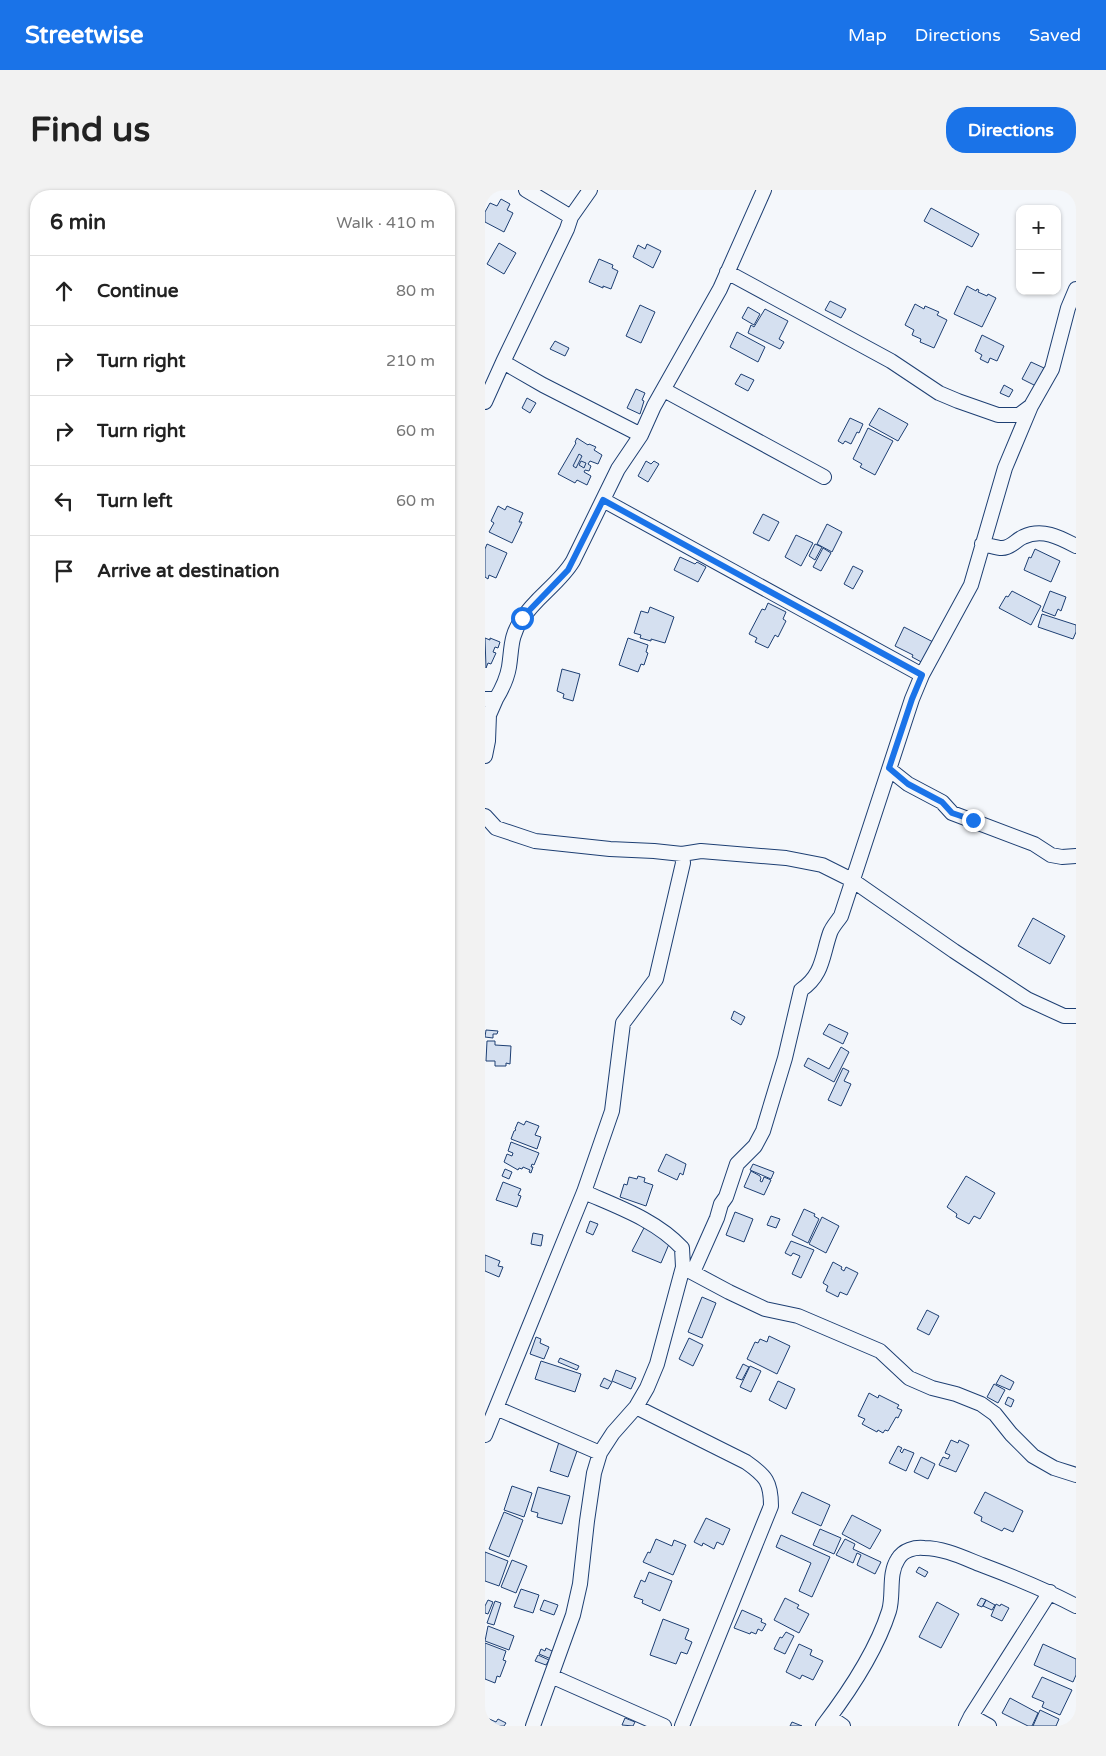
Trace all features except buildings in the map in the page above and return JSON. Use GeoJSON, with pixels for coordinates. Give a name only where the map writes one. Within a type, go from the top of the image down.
{"type":"FeatureCollection","features":[{"type":"Feature","properties":{"kind":"street"},"geometry":{"type":"LineString","coordinates":[[526,190],[571,217]]}},
{"type":"Feature","properties":{"kind":"street"},"geometry":{"type":"LineString","coordinates":[[485,402],[571,217],[590,190]]}},
{"type":"Feature","properties":{"kind":"street"},"geometry":{"type":"LineString","coordinates":[[485,756],[488,742],[491,699],[504,685],[509,668],[511,639],[522,618],[568,570],[618,469],[641,435],[727,272],[764,190]]}},
{"type":"Feature","properties":{"kind":"street"},"geometry":{"type":"LineString","coordinates":[[727,272],[891,360],[939,393],[998,415],[1019,414],[1031,406]]}},
{"type":"Feature","properties":{"kind":"street"},"geometry":{"type":"LineString","coordinates":[[533,1726],[573,1615],[580,1584],[594,1473],[600,1454],[613,1433],[636,1407],[647,1388],[657,1364],[688,1270],[717,1218],[737,1164],[755,1146],[763,1131],[785,1058],[801,990],[809,984],[820,969],[831,931],[841,916],[912,699],[922,675],[971,585],[1005,468],[1031,406],[1052,369],[1068,308],[1076,289]]}},
{"type":"Feature","properties":{"kind":"street"},"geometry":{"type":"LineString","coordinates":[[503,362],[543,385],[641,435]]}},
{"type":"Feature","properties":{"kind":"street"},"geometry":{"type":"LineString","coordinates":[[664,390],[825,476]]}},
{"type":"Feature","properties":{"kind":"street"},"geometry":{"type":"LineString","coordinates":[[603,500],[922,675]]}},
{"type":"Feature","properties":{"kind":"street"},"geometry":{"type":"LineString","coordinates":[[982,544],[1004,548],[1016,543],[1022,537],[1041,533],[1053,534],[1076,546]]}},
{"type":"Feature","properties":{"kind":"street"},"geometry":{"type":"LineString","coordinates":[[889,768],[908,784],[942,802],[952,813],[1026,841],[1051,854],[1062,857],[1076,856]]}},
{"type":"Feature","properties":{"kind":"street"},"geometry":{"type":"LineString","coordinates":[[485,816],[496,828],[535,842],[610,849],[654,850],[682,854],[701,851],[786,858],[821,865],[852,880],[1027,999],[1064,1016],[1076,1016]]}},
{"type":"Feature","properties":{"kind":"street"},"geometry":{"type":"LineString","coordinates":[[485,1436],[584,1192],[612,1111],[623,1024],[656,978],[683,862],[682,854]]}},
{"type":"Feature","properties":{"kind":"street"},"geometry":{"type":"LineString","coordinates":[[584,1192],[638,1216],[670,1234],[682,1248],[688,1270],[765,1309],[798,1316],[880,1351],[909,1378],[932,1388],[981,1404],[995,1414],[1011,1434],[1033,1456],[1054,1468],[1076,1475]]}},
{"type":"Feature","properties":{"kind":"street"},"geometry":{"type":"LineString","coordinates":[[636,1407],[746,1462],[768,1480],[771,1491],[771,1506],[682,1726]]}},
{"type":"Feature","properties":{"kind":"street"},"geometry":{"type":"LineString","coordinates":[[496,1408],[600,1454]]}},
{"type":"Feature","properties":{"kind":"street"},"geometry":{"type":"LineString","coordinates":[[843,1726],[826,1722],[863,1667],[878,1636],[889,1610],[893,1575],[898,1558],[908,1549],[924,1548],[951,1553],[1050,1592],[1076,1606]]}},
{"type":"Feature","properties":{"kind":"street"},"geometry":{"type":"LineString","coordinates":[[989,1726],[968,1721],[1050,1592]]}},
{"type":"Feature","properties":{"kind":"street"},"geometry":{"type":"LineString","coordinates":[[551,1676],[664,1726]]}},
{"type":"Feature","properties":{"kind":"route"},"geometry":{"type":"LineString","coordinates":[[522,618],[568,570],[603,500],[922,675],[889,768],[908,784],[942,802],[952,813],[973,820]]}}]}
